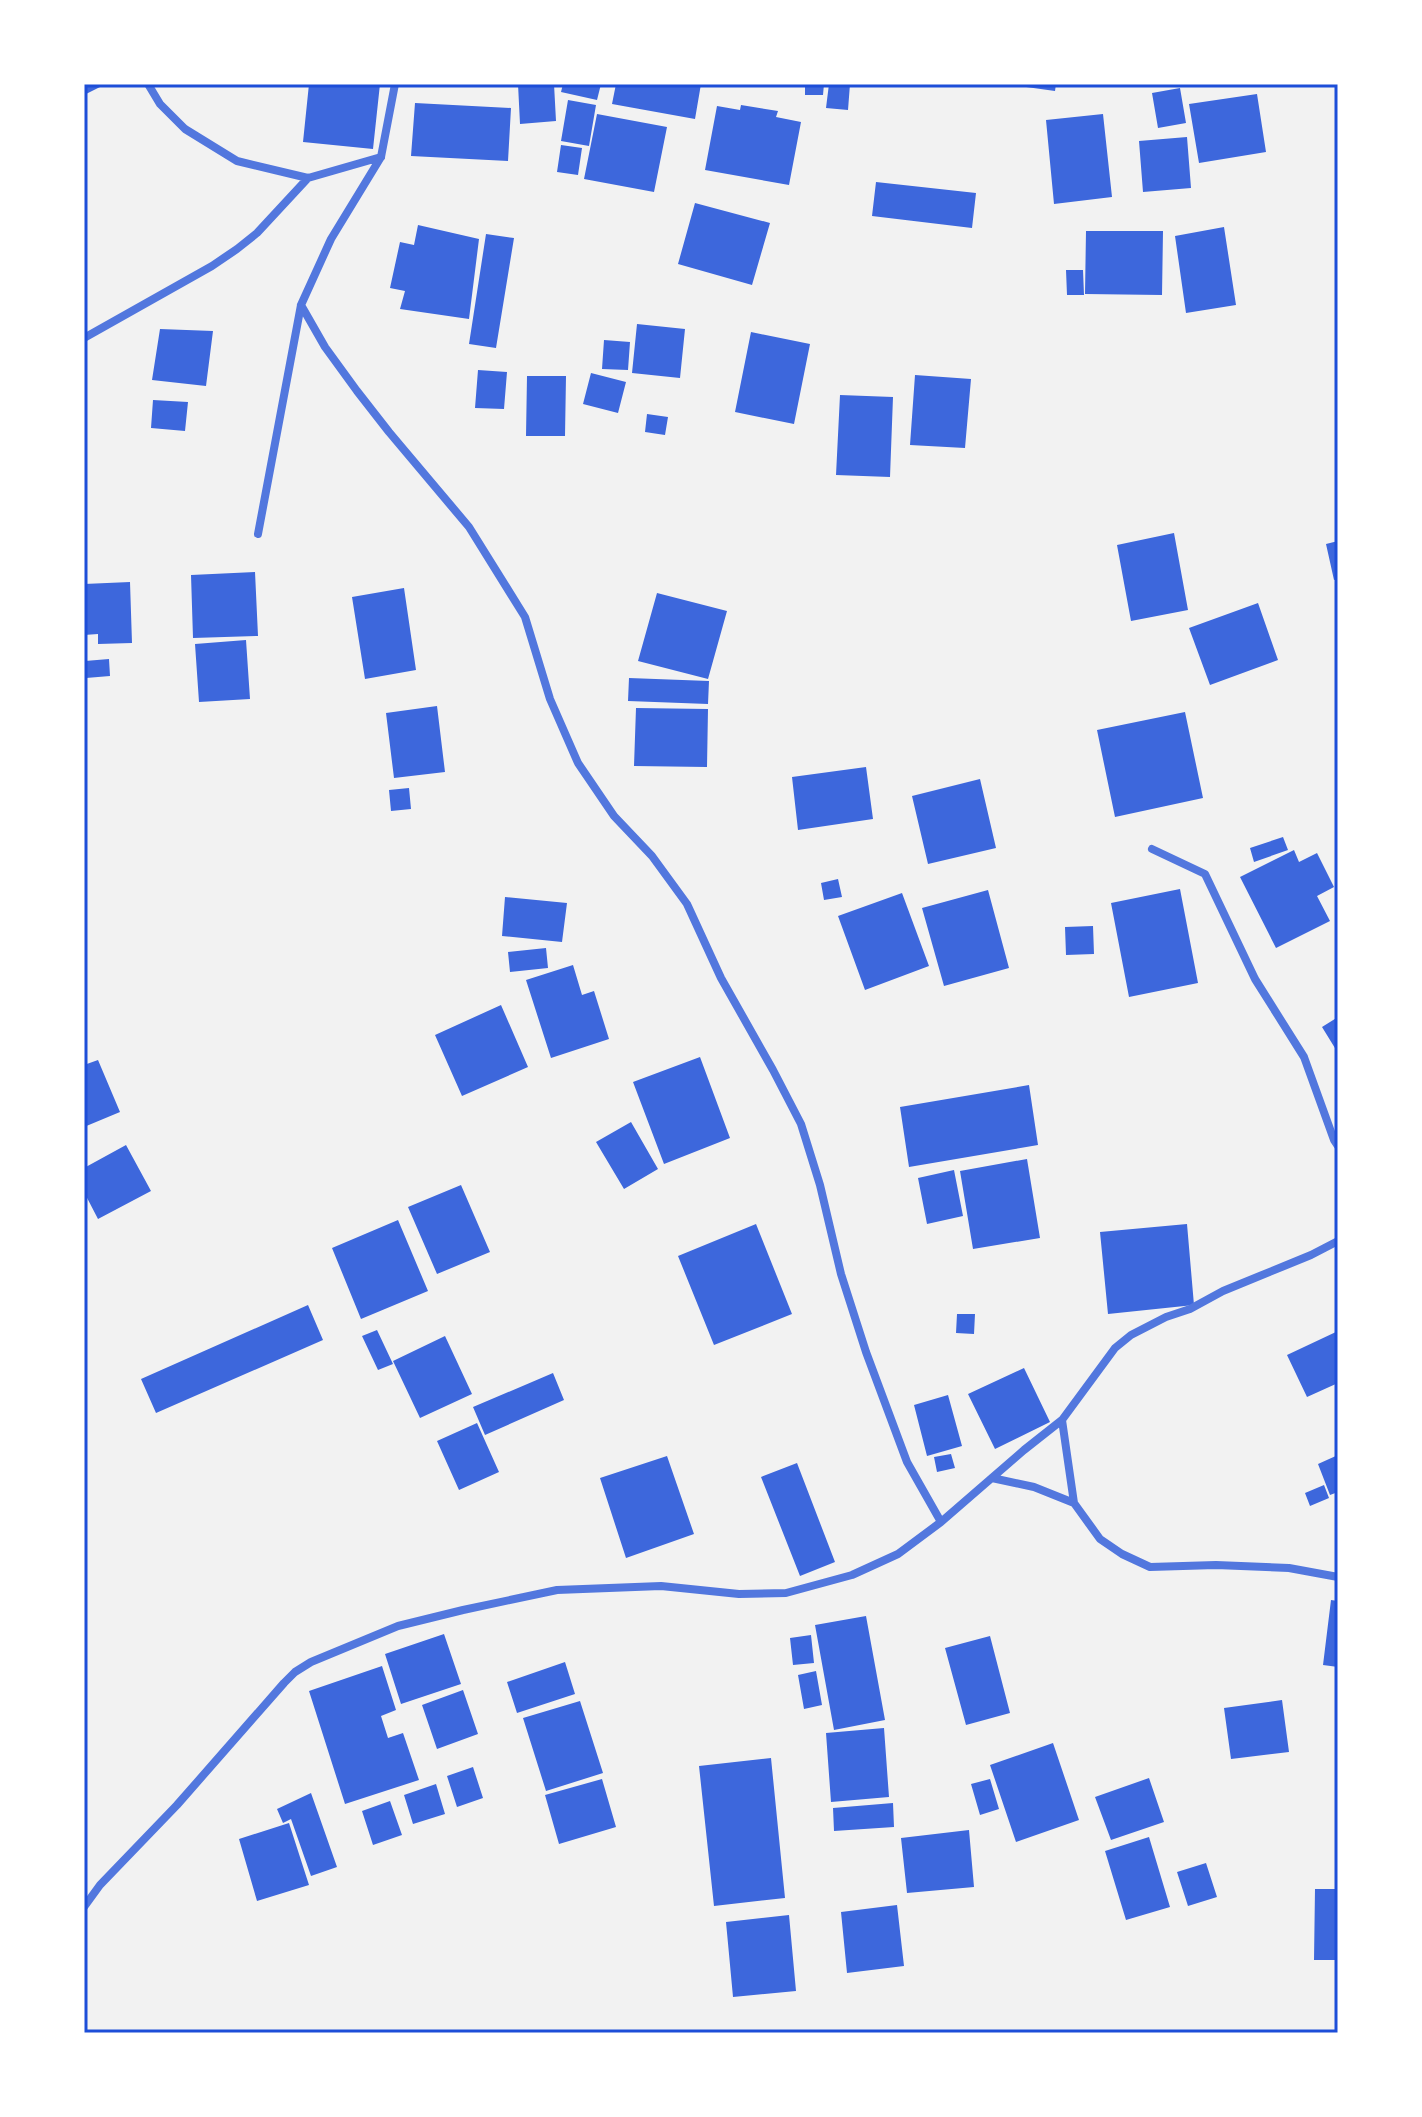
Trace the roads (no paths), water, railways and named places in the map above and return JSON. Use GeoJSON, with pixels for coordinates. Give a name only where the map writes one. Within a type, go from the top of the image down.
{"type":"FeatureCollection","features":[{"type":"Feature","properties":{"kind":"street"},"geometry":{"type":"LineString","coordinates":[[148,84],[160,104],[185,129],[237,161],[308,178],[381,157]]}},
{"type":"Feature","properties":{"kind":"street"},"geometry":{"type":"LineString","coordinates":[[258,534],[301,305],[331,239],[381,157],[395,84]]}},
{"type":"Feature","properties":{"kind":"street"},"geometry":{"type":"LineString","coordinates":[[84,338],[237,249],[257,233],[308,178]]}},
{"type":"Feature","properties":{"kind":"street"},"geometry":{"type":"LineString","coordinates":[[301,305],[325,347],[357,391],[469,527],[525,617],[550,699],[578,763],[614,816],[652,856],[687,904],[721,978],[801,1124],[820,1185],[841,1274],[866,1352],[907,1462],[941,1522]]}},
{"type":"Feature","properties":{"kind":"street"},"geometry":{"type":"LineString","coordinates":[[1152,849],[1205,874],[1255,979],[1304,1057],[1338,1146]]}},
{"type":"Feature","properties":{"kind":"street"},"geometry":{"type":"LineString","coordinates":[[84,1907],[100,1885],[177,1805],[284,1683],[311,1662],[398,1626],[557,1590],[661,1586],[739,1594],[786,1593],[852,1575],[898,1554],[941,1522],[1062,1420],[1115,1348],[1131,1335],[1338,1241]]}},
{"type":"Feature","properties":{"kind":"street"},"geometry":{"type":"LineString","coordinates":[[1062,1420],[1074,1503],[1100,1539],[1122,1554],[1150,1567],[1216,1565],[1289,1568],[1338,1577]]}},
{"type":"Feature","properties":{"kind":"street"},"geometry":{"type":"LineString","coordinates":[[992,1478],[1034,1487],[1074,1503]]}}]}
